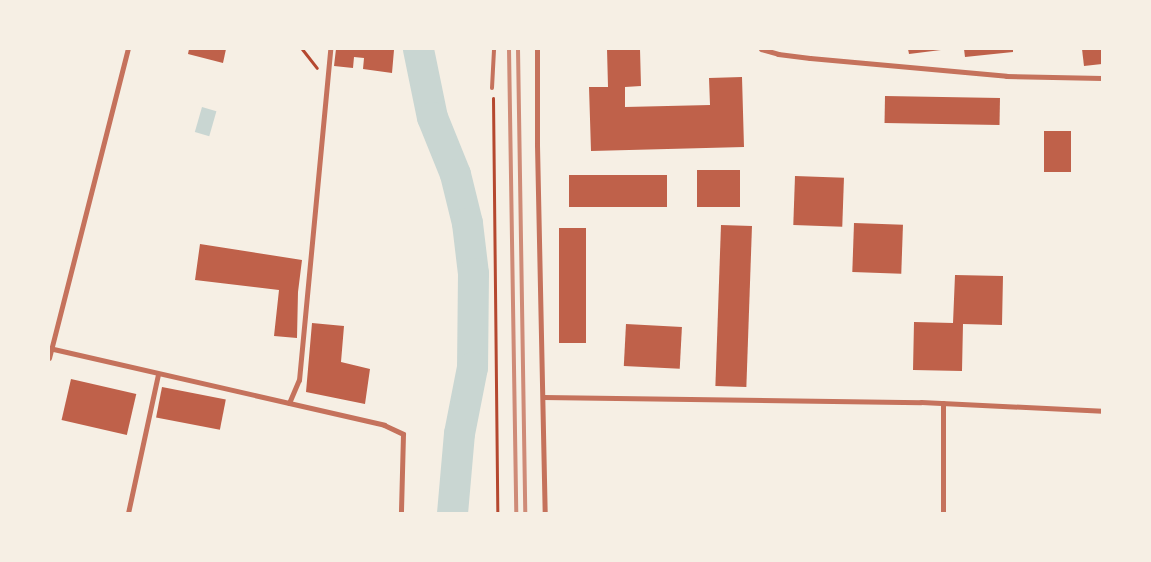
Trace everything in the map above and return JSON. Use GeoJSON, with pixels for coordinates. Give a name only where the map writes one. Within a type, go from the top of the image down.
{"type":"FeatureCollection","features":[{"type":"Feature","properties":{"kind":"street"},"geometry":{"type":"LineString","coordinates":[[49,358],[128,49]]}},
{"type":"Feature","properties":{"kind":"street"},"geometry":{"type":"LineString","coordinates":[[289,403],[299,380],[330,49]]}},
{"type":"Feature","properties":{"kind":"street"},"geometry":{"type":"LineString","coordinates":[[537,49],[545,513]]}},
{"type":"Feature","properties":{"kind":"street"},"geometry":{"type":"LineString","coordinates":[[761,49],[787,55],[988,74],[1049,78],[1102,78]]}},
{"type":"Feature","properties":{"kind":"street"},"geometry":{"type":"LineString","coordinates":[[50,349],[384,425],[402,434],[401,513]]}},
{"type":"Feature","properties":{"kind":"street"},"geometry":{"type":"LineString","coordinates":[[128,513],[158,374]]}},
{"type":"Feature","properties":{"kind":"street"},"geometry":{"type":"LineString","coordinates":[[543,397],[943,403],[1102,411]]}},
{"type":"Feature","properties":{"kind":"street"},"geometry":{"type":"LineString","coordinates":[[942,513],[943,403]]}},
{"type":"Feature","properties":{"kind":"lane"},"geometry":{"type":"LineString","coordinates":[[492,88],[494,49]]}},
{"type":"Feature","properties":{"kind":"path"},"geometry":{"type":"LineString","coordinates":[[302,49],[317,69],[325,90]]}},
{"type":"Feature","properties":{"kind":"path"},"geometry":{"type":"LineString","coordinates":[[492,88],[497,513]]}},
{"type":"Feature","properties":{"kind":"shaded area"},"geometry":{"type":"Polygon","coordinates":[[[202,107],[216,111],[209,136],[195,132],[202,107]]]}},
{"type":"Feature","properties":{"kind":"building"},"geometry":{"type":"Polygon","coordinates":[[[189,49],[226,49],[223,63],[188,54],[189,49]]]}},
{"type":"Feature","properties":{"kind":"building"},"geometry":{"type":"Polygon","coordinates":[[[336,49],[394,50],[392,73],[363,69],[364,58],[354,57],[353,68],[334,66],[336,49]]]}},
{"type":"Feature","properties":{"kind":"building"},"geometry":{"type":"Polygon","coordinates":[[[607,49],[640,49],[641,86],[625,87],[625,107],[710,105],[709,78],[742,77],[744,147],[591,151],[589,87],[608,87],[607,49]]]}},
{"type":"Feature","properties":{"kind":"building"},"geometry":{"type":"Polygon","coordinates":[[[908,49],[941,49],[941,50],[909,54],[908,49]]]}},
{"type":"Feature","properties":{"kind":"building"},"geometry":{"type":"Polygon","coordinates":[[[964,49],[1013,49],[1013,52],[965,57],[964,49]]]}},
{"type":"Feature","properties":{"kind":"building"},"geometry":{"type":"Polygon","coordinates":[[[1082,49],[1102,49],[1102,64],[1084,66],[1082,49]]]}},
{"type":"Feature","properties":{"kind":"building"},"geometry":{"type":"Polygon","coordinates":[[[885,96],[1000,98],[1000,125],[885,123],[885,96]]]}},
{"type":"Feature","properties":{"kind":"building"},"geometry":{"type":"Polygon","coordinates":[[[1044,131],[1071,131],[1071,172],[1044,172],[1044,131]]]}},
{"type":"Feature","properties":{"kind":"building"},"geometry":{"type":"Polygon","coordinates":[[[697,170],[740,170],[740,207],[697,207],[697,170]]]}},
{"type":"Feature","properties":{"kind":"building"},"geometry":{"type":"Polygon","coordinates":[[[569,175],[667,175],[667,207],[569,207],[569,175]]]}},
{"type":"Feature","properties":{"kind":"building"},"geometry":{"type":"Polygon","coordinates":[[[795,176],[844,178],[842,227],[793,225],[795,176]]]}},
{"type":"Feature","properties":{"kind":"building"},"geometry":{"type":"Polygon","coordinates":[[[854,223],[903,225],[901,274],[852,272],[854,223]]]}},
{"type":"Feature","properties":{"kind":"building"},"geometry":{"type":"Polygon","coordinates":[[[721,225],[752,226],[746,387],[715,386],[721,225]]]}},
{"type":"Feature","properties":{"kind":"building"},"geometry":{"type":"Polygon","coordinates":[[[559,228],[586,228],[586,343],[559,343],[559,228]]]}},
{"type":"Feature","properties":{"kind":"building"},"geometry":{"type":"Polygon","coordinates":[[[200,244],[302,260],[298,292],[297,338],[274,336],[279,290],[195,280],[200,244]]]}},
{"type":"Feature","properties":{"kind":"building"},"geometry":{"type":"Polygon","coordinates":[[[955,275],[1003,276],[1002,325],[963,324],[962,371],[913,370],[914,322],[953,323],[955,275]]]}},
{"type":"Feature","properties":{"kind":"building"},"geometry":{"type":"Polygon","coordinates":[[[312,323],[344,326],[341,362],[370,369],[365,404],[306,392],[312,323]]]}},
{"type":"Feature","properties":{"kind":"building"},"geometry":{"type":"Polygon","coordinates":[[[626,324],[682,327],[680,369],[624,366],[626,324]]]}},
{"type":"Feature","properties":{"kind":"building"},"geometry":{"type":"Polygon","coordinates":[[[71,379],[136,394],[127,435],[62,420],[71,379]]]}},
{"type":"Feature","properties":{"kind":"building"},"geometry":{"type":"Polygon","coordinates":[[[162,387],[226,399],[220,430],[156,417],[162,387]]]}},
{"type":"Feature","properties":{"kind":"waterway"},"geometry":{"type":"LineString","coordinates":[[418,49],[432,117],[455,174],[467,223],[473,273],[472,367],[459,433],[452,513]]}},
{"type":"Feature","properties":{"kind":"railway"},"geometry":{"type":"LineString","coordinates":[[509,49],[516,513]]}},
{"type":"Feature","properties":{"kind":"railway"},"geometry":{"type":"LineString","coordinates":[[518,49],[525,513]]}}]}
